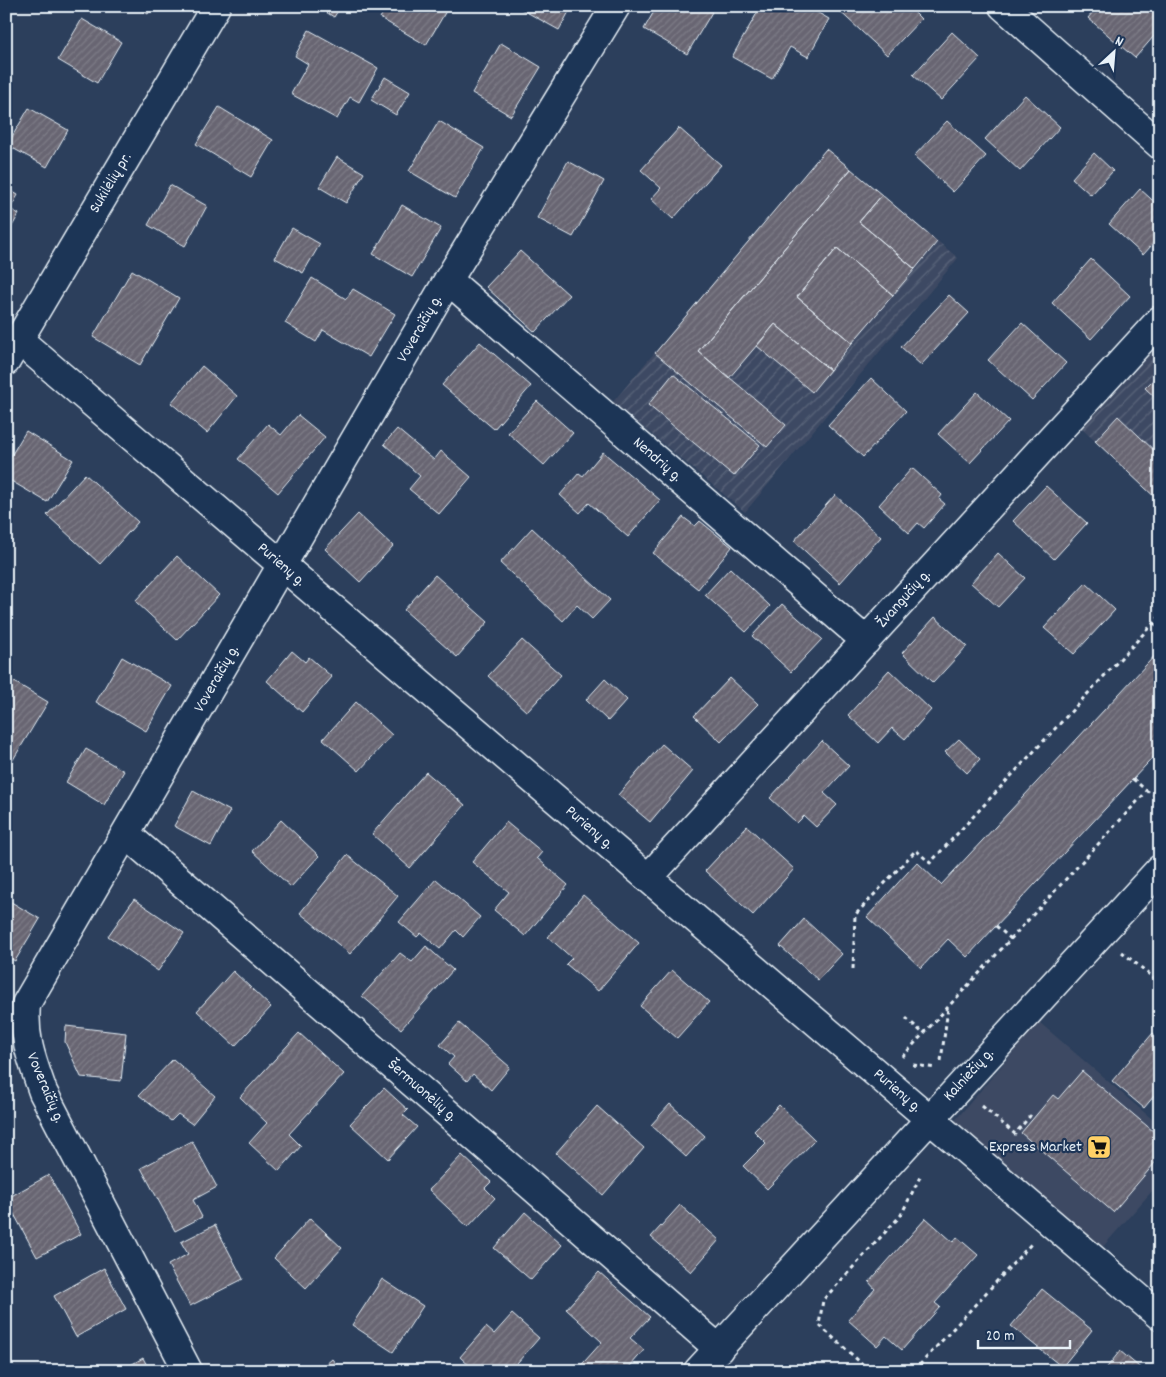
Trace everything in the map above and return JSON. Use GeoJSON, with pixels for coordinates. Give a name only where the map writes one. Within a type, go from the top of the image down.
{"type":"FeatureCollection","features":[{"type":"Feature","properties":{"kind":"street","name":"Sukilėlių pr."},"geometry":{"type":"LineString","coordinates":[[12,350],[216,6]]}},
{"type":"Feature","properties":{"kind":"street","name":"Voveraičių g."},"geometry":{"type":"LineString","coordinates":[[188,1371],[43,1092],[27,1047],[24,1024],[26,1004],[448,280],[616,6]]}},
{"type":"Feature","properties":{"kind":"street"},"geometry":{"type":"LineString","coordinates":[[1003,6],[1160,145]]}},
{"type":"Feature","properties":{"kind":"street","name":"Nendrių g."},"geometry":{"type":"LineString","coordinates":[[448,280],[866,641]]}},
{"type":"Feature","properties":{"kind":"street","name":"Žvangučių g."},"geometry":{"type":"LineString","coordinates":[[648,878],[1160,320]]}},
{"type":"Feature","properties":{"kind":"street","name":"Purienų g."},"geometry":{"type":"LineString","coordinates":[[12,350],[283,566],[648,878],[890,1071],[929,1119],[1160,1316]]}},
{"type":"Feature","properties":{"kind":"street","name":"Šermuonėlių g."},"geometry":{"type":"LineString","coordinates":[[126,834],[718,1348]]}},
{"type":"Feature","properties":{"kind":"street","name":"Kalniečių g."},"geometry":{"type":"LineString","coordinates":[[698,1371],[1160,868]]}},
{"type":"Feature","properties":{"kind":"path"},"geometry":{"type":"LineString","coordinates":[[853,969],[855,915],[916,850],[930,863],[1160,616]]}},
{"type":"Feature","properties":{"kind":"path"},"geometry":{"type":"LineString","coordinates":[[1154,623],[1160,628]]}},
{"type":"Feature","properties":{"kind":"path"},"geometry":{"type":"LineString","coordinates":[[1133,779],[1147,791],[1160,798]]}},
{"type":"Feature","properties":{"kind":"path"},"geometry":{"type":"LineString","coordinates":[[890,1071],[1147,791]]}},
{"type":"Feature","properties":{"kind":"path"},"geometry":{"type":"LineString","coordinates":[[996,926],[1011,939]]}},
{"type":"Feature","properties":{"kind":"path"},"geometry":{"type":"LineString","coordinates":[[1099,934],[1160,983]]}},
{"type":"Feature","properties":{"kind":"path"},"geometry":{"type":"LineString","coordinates":[[890,1071],[940,1069],[948,1008]]}},
{"type":"Feature","properties":{"kind":"path"},"geometry":{"type":"LineString","coordinates":[[906,1018],[924,1034]]}},
{"type":"Feature","properties":{"kind":"path"},"geometry":{"type":"LineString","coordinates":[[959,1085],[1015,1134],[1030,1116],[1033,1118]]}},
{"type":"Feature","properties":{"kind":"path"},"geometry":{"type":"LineString","coordinates":[[870,1371],[819,1325],[823,1300],[902,1215],[925,1167]]}},
{"type":"Feature","properties":{"kind":"path"},"geometry":{"type":"LineString","coordinates":[[914,1371],[1050,1222]]}},
{"type":"Feature","properties":{"kind":"shaded area"},"geometry":{"type":"Polygon","coordinates":[[[826,149],[958,258],[745,512],[613,402],[826,149]]]}},
{"type":"Feature","properties":{"kind":"shaded area"},"geometry":{"type":"Polygon","coordinates":[[[1154,350],[1160,355],[1160,502],[1080,427],[1154,350]]]}},
{"type":"Feature","properties":{"kind":"shaded area"},"geometry":{"type":"Polygon","coordinates":[[[1039,1022],[1160,1126],[1160,1182],[1100,1250],[953,1123],[1039,1022]]]}},
{"type":"Feature","properties":{"kind":"building"},"geometry":{"type":"Polygon","coordinates":[[[135,6],[153,6],[148,14],[135,6]]]}},
{"type":"Feature","properties":{"kind":"building"},"geometry":{"type":"Polygon","coordinates":[[[316,6],[341,6],[334,17],[316,6]]]}},
{"type":"Feature","properties":{"kind":"building"},"geometry":{"type":"Polygon","coordinates":[[[387,6],[449,6],[426,45],[380,18],[387,6]]]}},
{"type":"Feature","properties":{"kind":"building"},"geometry":{"type":"Polygon","coordinates":[[[522,6],[572,6],[559,30],[521,9],[522,6]]]}},
{"type":"Feature","properties":{"kind":"building"},"geometry":{"type":"Polygon","coordinates":[[[657,6],[703,6],[712,12],[687,54],[644,29],[657,6]]]}},
{"type":"Feature","properties":{"kind":"building"},"geometry":{"type":"Polygon","coordinates":[[[761,6],[806,6],[829,19],[808,57],[790,47],[772,79],[732,57],[761,6]]]}},
{"type":"Feature","properties":{"kind":"building"},"geometry":{"type":"Polygon","coordinates":[[[834,6],[908,6],[921,19],[887,55],[834,6]]]}},
{"type":"Feature","properties":{"kind":"building"},"geometry":{"type":"Polygon","coordinates":[[[1098,6],[1148,6],[1160,16],[1160,29],[1135,58],[1088,18],[1098,6]]]}},
{"type":"Feature","properties":{"kind":"building"},"geometry":{"type":"Polygon","coordinates":[[[82,19],[121,42],[97,83],[58,60],[82,19]]]}},
{"type":"Feature","properties":{"kind":"building"},"geometry":{"type":"Polygon","coordinates":[[[309,30],[378,68],[359,102],[350,97],[337,119],[291,94],[308,64],[295,56],[309,30]]]}},
{"type":"Feature","properties":{"kind":"building"},"geometry":{"type":"Polygon","coordinates":[[[952,32],[980,58],[941,100],[913,75],[952,32]]]}},
{"type":"Feature","properties":{"kind":"building"},"geometry":{"type":"Polygon","coordinates":[[[501,43],[541,67],[511,116],[472,93],[501,43]]]}},
{"type":"Feature","properties":{"kind":"building"},"geometry":{"type":"Polygon","coordinates":[[[385,77],[410,92],[396,115],[371,100],[385,77]]]}},
{"type":"Feature","properties":{"kind":"building"},"geometry":{"type":"Polygon","coordinates":[[[1025,95],[1060,127],[1020,171],[985,139],[1025,95]]]}},
{"type":"Feature","properties":{"kind":"building"},"geometry":{"type":"Polygon","coordinates":[[[219,107],[273,140],[251,177],[196,144],[219,107]]]}},
{"type":"Feature","properties":{"kind":"building"},"geometry":{"type":"Polygon","coordinates":[[[29,108],[68,130],[47,167],[7,145],[29,108]]]}},
{"type":"Feature","properties":{"kind":"building"},"geometry":{"type":"Polygon","coordinates":[[[439,121],[484,148],[455,198],[409,171],[439,121]]]}},
{"type":"Feature","properties":{"kind":"building"},"geometry":{"type":"Polygon","coordinates":[[[947,121],[986,156],[953,192],[914,156],[947,121]]]}},
{"type":"Feature","properties":{"kind":"building"},"geometry":{"type":"Polygon","coordinates":[[[679,128],[721,165],[673,219],[651,199],[661,188],[641,170],[679,128]]]}},
{"type":"Feature","properties":{"kind":"building"},"geometry":{"type":"Polygon","coordinates":[[[826,149],[851,169],[698,351],[786,425],[767,447],[655,353],[826,149]]]}},
{"type":"Feature","properties":{"kind":"building"},"geometry":{"type":"Polygon","coordinates":[[[1094,153],[1113,171],[1091,195],[1072,178],[1094,153]]]}},
{"type":"Feature","properties":{"kind":"building"},"geometry":{"type":"Polygon","coordinates":[[[337,157],[364,173],[346,203],[319,187],[337,157]]]}},
{"type":"Feature","properties":{"kind":"building"},"geometry":{"type":"Polygon","coordinates":[[[568,161],[604,181],[573,237],[537,218],[568,161]]]}},
{"type":"Feature","properties":{"kind":"building"},"geometry":{"type":"Polygon","coordinates":[[[851,169],[882,195],[859,222],[915,269],[893,295],[837,248],[797,297],[852,343],[830,370],[775,324],[729,378],[698,351],[851,169]]]}},
{"type":"Feature","properties":{"kind":"building"},"geometry":{"type":"Polygon","coordinates":[[[170,185],[207,206],[185,246],[148,225],[170,185]]]}},
{"type":"Feature","properties":{"kind":"building"},"geometry":{"type":"Polygon","coordinates":[[[6,188],[18,195],[10,209],[19,214],[6,237],[6,188]]]}},
{"type":"Feature","properties":{"kind":"building"},"geometry":{"type":"Polygon","coordinates":[[[1140,189],[1160,207],[1160,236],[1143,255],[1109,224],[1140,189]]]}},
{"type":"Feature","properties":{"kind":"building"},"geometry":{"type":"Polygon","coordinates":[[[882,195],[937,242],[915,269],[859,222],[882,195]]]}},
{"type":"Feature","properties":{"kind":"building"},"geometry":{"type":"Polygon","coordinates":[[[402,205],[441,228],[412,277],[373,254],[402,205]]]}},
{"type":"Feature","properties":{"kind":"building"},"geometry":{"type":"Polygon","coordinates":[[[292,228],[320,244],[303,273],[275,258],[292,228]]]}},
{"type":"Feature","properties":{"kind":"building"},"geometry":{"type":"Polygon","coordinates":[[[837,248],[893,295],[852,343],[797,297],[837,248]]]}},
{"type":"Feature","properties":{"kind":"building"},"geometry":{"type":"Polygon","coordinates":[[[520,251],[569,295],[535,332],[486,287],[520,251]]]}},
{"type":"Feature","properties":{"kind":"building"},"geometry":{"type":"Polygon","coordinates":[[[1091,259],[1130,296],[1091,339],[1052,303],[1091,259]]]}},
{"type":"Feature","properties":{"kind":"building"},"geometry":{"type":"Polygon","coordinates":[[[132,270],[179,298],[140,365],[93,337],[132,270]]]}},
{"type":"Feature","properties":{"kind":"building"},"geometry":{"type":"Polygon","coordinates":[[[312,278],[346,299],[353,289],[395,314],[369,357],[323,330],[316,342],[285,323],[312,278]]]}},
{"type":"Feature","properties":{"kind":"building"},"geometry":{"type":"Polygon","coordinates":[[[949,295],[969,313],[921,365],[901,347],[949,295]]]}},
{"type":"Feature","properties":{"kind":"building"},"geometry":{"type":"Polygon","coordinates":[[[1022,323],[1066,363],[1032,400],[988,360],[1022,323]]]}},
{"type":"Feature","properties":{"kind":"building"},"geometry":{"type":"Polygon","coordinates":[[[775,324],[830,370],[812,392],[757,346],[775,324]]]}},
{"type":"Feature","properties":{"kind":"building"},"geometry":{"type":"Polygon","coordinates":[[[480,342],[531,386],[494,429],[442,385],[480,342]]]}},
{"type":"Feature","properties":{"kind":"building"},"geometry":{"type":"Polygon","coordinates":[[[202,366],[237,396],[207,433],[171,403],[202,366]]]}},
{"type":"Feature","properties":{"kind":"building"},"geometry":{"type":"Polygon","coordinates":[[[1160,373],[1160,402],[1145,388],[1160,373]]]}},
{"type":"Feature","properties":{"kind":"building"},"geometry":{"type":"Polygon","coordinates":[[[673,374],[760,445],[734,476],[648,405],[673,374]]]}},
{"type":"Feature","properties":{"kind":"building"},"geometry":{"type":"Polygon","coordinates":[[[871,378],[906,411],[863,457],[828,425],[871,378]]]}},
{"type":"Feature","properties":{"kind":"building"},"geometry":{"type":"Polygon","coordinates":[[[977,392],[1009,421],[970,463],[938,434],[977,392]]]}},
{"type":"Feature","properties":{"kind":"building"},"geometry":{"type":"Polygon","coordinates":[[[537,401],[573,433],[544,465],[508,433],[537,401]]]}},
{"type":"Feature","properties":{"kind":"building"},"geometry":{"type":"Polygon","coordinates":[[[298,415],[325,437],[278,493],[238,459],[268,424],[281,435],[298,415]]]}},
{"type":"Feature","properties":{"kind":"building"},"geometry":{"type":"Polygon","coordinates":[[[1118,416],[1160,456],[1160,502],[1095,441],[1118,416]]]}},
{"type":"Feature","properties":{"kind":"building"},"geometry":{"type":"Polygon","coordinates":[[[397,429],[434,460],[441,451],[471,477],[439,514],[409,489],[420,476],[384,444],[397,429]]]}},
{"type":"Feature","properties":{"kind":"building"},"geometry":{"type":"Polygon","coordinates":[[[26,431],[73,460],[47,502],[6,478],[6,464],[26,431]]]}},
{"type":"Feature","properties":{"kind":"building"},"geometry":{"type":"Polygon","coordinates":[[[603,452],[660,500],[628,537],[589,503],[580,513],[560,495],[579,473],[583,476],[603,452]]]}},
{"type":"Feature","properties":{"kind":"building"},"geometry":{"type":"Polygon","coordinates":[[[912,468],[942,495],[939,499],[945,504],[924,528],[918,523],[909,533],[879,505],[912,468]]]}},
{"type":"Feature","properties":{"kind":"building"},"geometry":{"type":"Polygon","coordinates":[[[85,474],[138,522],[100,564],[47,515],[85,474]]]}},
{"type":"Feature","properties":{"kind":"building"},"geometry":{"type":"Polygon","coordinates":[[[1046,486],[1087,523],[1054,559],[1013,521],[1046,486]]]}},
{"type":"Feature","properties":{"kind":"building"},"geometry":{"type":"Polygon","coordinates":[[[835,495],[881,537],[840,583],[794,541],[835,495]]]}},
{"type":"Feature","properties":{"kind":"building"},"geometry":{"type":"Polygon","coordinates":[[[358,514],[393,546],[360,582],[325,549],[358,514]]]}},
{"type":"Feature","properties":{"kind":"building"},"geometry":{"type":"Polygon","coordinates":[[[683,517],[695,526],[700,521],[732,547],[698,589],[653,553],[683,517]]]}},
{"type":"Feature","properties":{"kind":"building"},"geometry":{"type":"Polygon","coordinates":[[[532,528],[610,600],[592,619],[577,605],[563,621],[500,563],[532,528]]]}},
{"type":"Feature","properties":{"kind":"building"},"geometry":{"type":"Polygon","coordinates":[[[998,553],[1025,578],[998,607],[971,583],[998,553]]]}},
{"type":"Feature","properties":{"kind":"building"},"geometry":{"type":"Polygon","coordinates":[[[177,556],[219,595],[177,640],[135,601],[177,556]]]}},
{"type":"Feature","properties":{"kind":"building"},"geometry":{"type":"Polygon","coordinates":[[[730,568],[770,606],[746,632],[705,595],[730,568]]]}},
{"type":"Feature","properties":{"kind":"building"},"geometry":{"type":"Polygon","coordinates":[[[435,575],[488,622],[457,657],[404,610],[435,575]]]}},
{"type":"Feature","properties":{"kind":"building"},"geometry":{"type":"Polygon","coordinates":[[[1086,583],[1115,610],[1074,654],[1044,628],[1086,583]]]}},
{"type":"Feature","properties":{"kind":"building"},"geometry":{"type":"Polygon","coordinates":[[[782,604],[822,639],[791,672],[752,636],[782,604]]]}},
{"type":"Feature","properties":{"kind":"building"},"geometry":{"type":"Polygon","coordinates":[[[935,617],[967,646],[933,683],[902,653],[935,617]]]}},
{"type":"Feature","properties":{"kind":"building"},"geometry":{"type":"Polygon","coordinates":[[[522,640],[561,675],[527,712],[488,676],[522,640]]]}},
{"type":"Feature","properties":{"kind":"building"},"geometry":{"type":"Polygon","coordinates":[[[1160,650],[1160,750],[967,957],[948,939],[921,968],[867,917],[917,862],[941,885],[1160,650]]]}},
{"type":"Feature","properties":{"kind":"building"},"geometry":{"type":"Polygon","coordinates":[[[292,651],[305,662],[309,657],[332,677],[302,712],[267,681],[292,651]]]}},
{"type":"Feature","properties":{"kind":"building"},"geometry":{"type":"Polygon","coordinates":[[[122,657],[172,686],[146,731],[96,702],[122,657]]]}},
{"type":"Feature","properties":{"kind":"building"},"geometry":{"type":"Polygon","coordinates":[[[889,670],[931,710],[905,739],[892,728],[878,743],[848,715],[889,670]]]}},
{"type":"Feature","properties":{"kind":"building"},"geometry":{"type":"Polygon","coordinates":[[[6,677],[48,702],[8,768],[6,767],[6,677]]]}},
{"type":"Feature","properties":{"kind":"building"},"geometry":{"type":"Polygon","coordinates":[[[730,678],[758,704],[721,742],[694,716],[730,678]]]}},
{"type":"Feature","properties":{"kind":"building"},"geometry":{"type":"Polygon","coordinates":[[[605,679],[627,700],[608,721],[586,700],[605,679]]]}},
{"type":"Feature","properties":{"kind":"building"},"geometry":{"type":"Polygon","coordinates":[[[356,702],[392,735],[359,771],[323,739],[356,702]]]}},
{"type":"Feature","properties":{"kind":"building"},"geometry":{"type":"Polygon","coordinates":[[[959,739],[980,759],[967,773],[945,752],[959,739]]]}},
{"type":"Feature","properties":{"kind":"building"},"geometry":{"type":"Polygon","coordinates":[[[822,741],[849,766],[824,793],[837,805],[816,827],[804,816],[797,823],[770,798],[822,741]]]}},
{"type":"Feature","properties":{"kind":"building"},"geometry":{"type":"Polygon","coordinates":[[[662,744],[693,771],[650,822],[618,795],[662,744]]]}},
{"type":"Feature","properties":{"kind":"building"},"geometry":{"type":"Polygon","coordinates":[[[86,749],[124,771],[104,805],[66,782],[86,749]]]}},
{"type":"Feature","properties":{"kind":"building"},"geometry":{"type":"Polygon","coordinates":[[[426,772],[465,805],[410,868],[372,834],[426,772]]]}},
{"type":"Feature","properties":{"kind":"building"},"geometry":{"type":"Polygon","coordinates":[[[193,791],[230,811],[211,846],[174,826],[193,791]]]}},
{"type":"Feature","properties":{"kind":"building"},"geometry":{"type":"Polygon","coordinates":[[[281,820],[319,856],[291,887],[252,851],[281,820]]]}},
{"type":"Feature","properties":{"kind":"building"},"geometry":{"type":"Polygon","coordinates":[[[506,822],[542,852],[537,858],[568,885],[525,936],[494,910],[509,892],[472,862],[506,822]]]}},
{"type":"Feature","properties":{"kind":"building"},"geometry":{"type":"Polygon","coordinates":[[[747,826],[794,869],[753,915],[705,871],[747,826]]]}},
{"type":"Feature","properties":{"kind":"building"},"geometry":{"type":"Polygon","coordinates":[[[347,855],[398,896],[350,954],[300,913],[347,855]]]}},
{"type":"Feature","properties":{"kind":"building"},"geometry":{"type":"Polygon","coordinates":[[[436,879],[480,917],[463,937],[456,930],[440,949],[421,933],[417,937],[399,922],[436,879]]]}},
{"type":"Feature","properties":{"kind":"building"},"geometry":{"type":"Polygon","coordinates":[[[583,895],[639,943],[598,991],[566,964],[572,958],[548,937],[583,895]]]}},
{"type":"Feature","properties":{"kind":"building"},"geometry":{"type":"Polygon","coordinates":[[[6,899],[40,919],[15,961],[6,956],[6,899]]]}},
{"type":"Feature","properties":{"kind":"building"},"geometry":{"type":"Polygon","coordinates":[[[134,899],[184,933],[158,971],[108,936],[134,899]]]}},
{"type":"Feature","properties":{"kind":"building"},"geometry":{"type":"Polygon","coordinates":[[[804,919],[842,954],[818,980],[780,946],[804,919]]]}},
{"type":"Feature","properties":{"kind":"building"},"geometry":{"type":"Polygon","coordinates":[[[426,946],[453,970],[401,1029],[362,996],[400,953],[412,962],[426,946]]]}},
{"type":"Feature","properties":{"kind":"building"},"geometry":{"type":"Polygon","coordinates":[[[672,970],[709,1002],[677,1038],[640,1006],[672,970]]]}},
{"type":"Feature","properties":{"kind":"building"},"geometry":{"type":"Polygon","coordinates":[[[233,971],[271,1007],[235,1046],[197,1011],[233,971]]]}},
{"type":"Feature","properties":{"kind":"building"},"geometry":{"type":"Polygon","coordinates":[[[459,1023],[510,1067],[491,1090],[473,1074],[467,1081],[448,1064],[454,1057],[440,1045],[459,1023]]]}},
{"type":"Feature","properties":{"kind":"building"},"geometry":{"type":"Polygon","coordinates":[[[66,1026],[126,1033],[121,1081],[81,1077],[65,1042],[66,1026]]]}},
{"type":"Feature","properties":{"kind":"building"},"geometry":{"type":"Polygon","coordinates":[[[299,1033],[344,1074],[289,1134],[301,1146],[279,1171],[249,1143],[267,1123],[240,1097],[299,1033]]]}},
{"type":"Feature","properties":{"kind":"building"},"geometry":{"type":"Polygon","coordinates":[[[1153,1033],[1160,1039],[1160,1089],[1144,1108],[1112,1081],[1153,1033]]]}},
{"type":"Feature","properties":{"kind":"building"},"geometry":{"type":"Polygon","coordinates":[[[173,1059],[215,1096],[192,1124],[178,1114],[171,1121],[139,1095],[173,1059]]]}},
{"type":"Feature","properties":{"kind":"building","name":"Express Market"},"geometry":{"type":"Polygon","coordinates":[[[1082,1071],[1160,1137],[1160,1157],[1113,1212],[1021,1133],[1053,1095],[1058,1099],[1082,1071]]]}},
{"type":"Feature","properties":{"kind":"building"},"geometry":{"type":"Polygon","coordinates":[[[384,1088],[408,1110],[403,1115],[417,1127],[388,1159],[350,1124],[384,1088]]]}},
{"type":"Feature","properties":{"kind":"building"},"geometry":{"type":"Polygon","coordinates":[[[670,1104],[705,1136],[686,1157],[651,1125],[670,1104]]]}},
{"type":"Feature","properties":{"kind":"building"},"geometry":{"type":"Polygon","coordinates":[[[779,1105],[815,1140],[767,1189],[743,1166],[766,1143],[754,1131],[779,1105]]]}},
{"type":"Feature","properties":{"kind":"building"},"geometry":{"type":"Polygon","coordinates":[[[597,1106],[644,1148],[603,1195],[556,1153],[597,1106]]]}},
{"type":"Feature","properties":{"kind":"building"},"geometry":{"type":"Polygon","coordinates":[[[192,1141],[217,1187],[193,1200],[202,1217],[175,1231],[141,1168],[192,1141]]]}},
{"type":"Feature","properties":{"kind":"building"},"geometry":{"type":"Polygon","coordinates":[[[462,1155],[491,1182],[485,1188],[495,1198],[468,1227],[429,1190],[462,1155]]]}},
{"type":"Feature","properties":{"kind":"building"},"geometry":{"type":"Polygon","coordinates":[[[49,1175],[81,1234],[37,1257],[6,1199],[49,1175]]]}},
{"type":"Feature","properties":{"kind":"building"},"geometry":{"type":"Polygon","coordinates":[[[680,1205],[719,1240],[691,1272],[651,1237],[680,1205]]]}},
{"type":"Feature","properties":{"kind":"building"},"geometry":{"type":"Polygon","coordinates":[[[525,1212],[562,1245],[531,1280],[494,1248],[525,1212]]]}},
{"type":"Feature","properties":{"kind":"building"},"geometry":{"type":"Polygon","coordinates":[[[310,1218],[342,1248],[306,1288],[274,1258],[310,1218]]]}},
{"type":"Feature","properties":{"kind":"building"},"geometry":{"type":"Polygon","coordinates":[[[926,1218],[953,1242],[957,1237],[978,1255],[935,1303],[940,1307],[902,1350],[886,1336],[877,1346],[848,1320],[875,1289],[869,1282],[926,1218]]]}},
{"type":"Feature","properties":{"kind":"building"},"geometry":{"type":"Polygon","coordinates":[[[215,1225],[243,1279],[190,1306],[168,1265],[188,1254],[181,1242],[215,1225]]]}},
{"type":"Feature","properties":{"kind":"building"},"geometry":{"type":"Polygon","coordinates":[[[104,1268],[126,1309],[76,1337],[54,1296],[104,1268]]]}},
{"type":"Feature","properties":{"kind":"building"},"geometry":{"type":"Polygon","coordinates":[[[599,1272],[650,1317],[630,1338],[644,1350],[626,1371],[576,1371],[602,1342],[566,1309],[599,1272]]]}},
{"type":"Feature","properties":{"kind":"building"},"geometry":{"type":"Polygon","coordinates":[[[382,1279],[423,1306],[393,1352],[352,1325],[382,1279]]]}},
{"type":"Feature","properties":{"kind":"building"},"geometry":{"type":"Polygon","coordinates":[[[1042,1289],[1092,1330],[1062,1367],[1011,1326],[1042,1289]]]}},
{"type":"Feature","properties":{"kind":"building"},"geometry":{"type":"Polygon","coordinates":[[[512,1314],[539,1338],[510,1371],[475,1371],[460,1357],[486,1327],[494,1334],[512,1314]]]}},
{"type":"Feature","properties":{"kind":"building"},"geometry":{"type":"Polygon","coordinates":[[[1120,1351],[1144,1371],[1104,1371],[1120,1351]]]}},
{"type":"Feature","properties":{"kind":"building"},"geometry":{"type":"Polygon","coordinates":[[[143,1358],[150,1371],[120,1371],[143,1358]]]}},
{"type":"Feature","properties":{"kind":"building"},"geometry":{"type":"Polygon","coordinates":[[[332,1359],[342,1371],[318,1371],[332,1359]]]}},
{"type":"Feature","properties":{"kind":"place","name":"Express Market"},"geometry":{"type":"Point","coordinates":[1099,1147]}}]}
